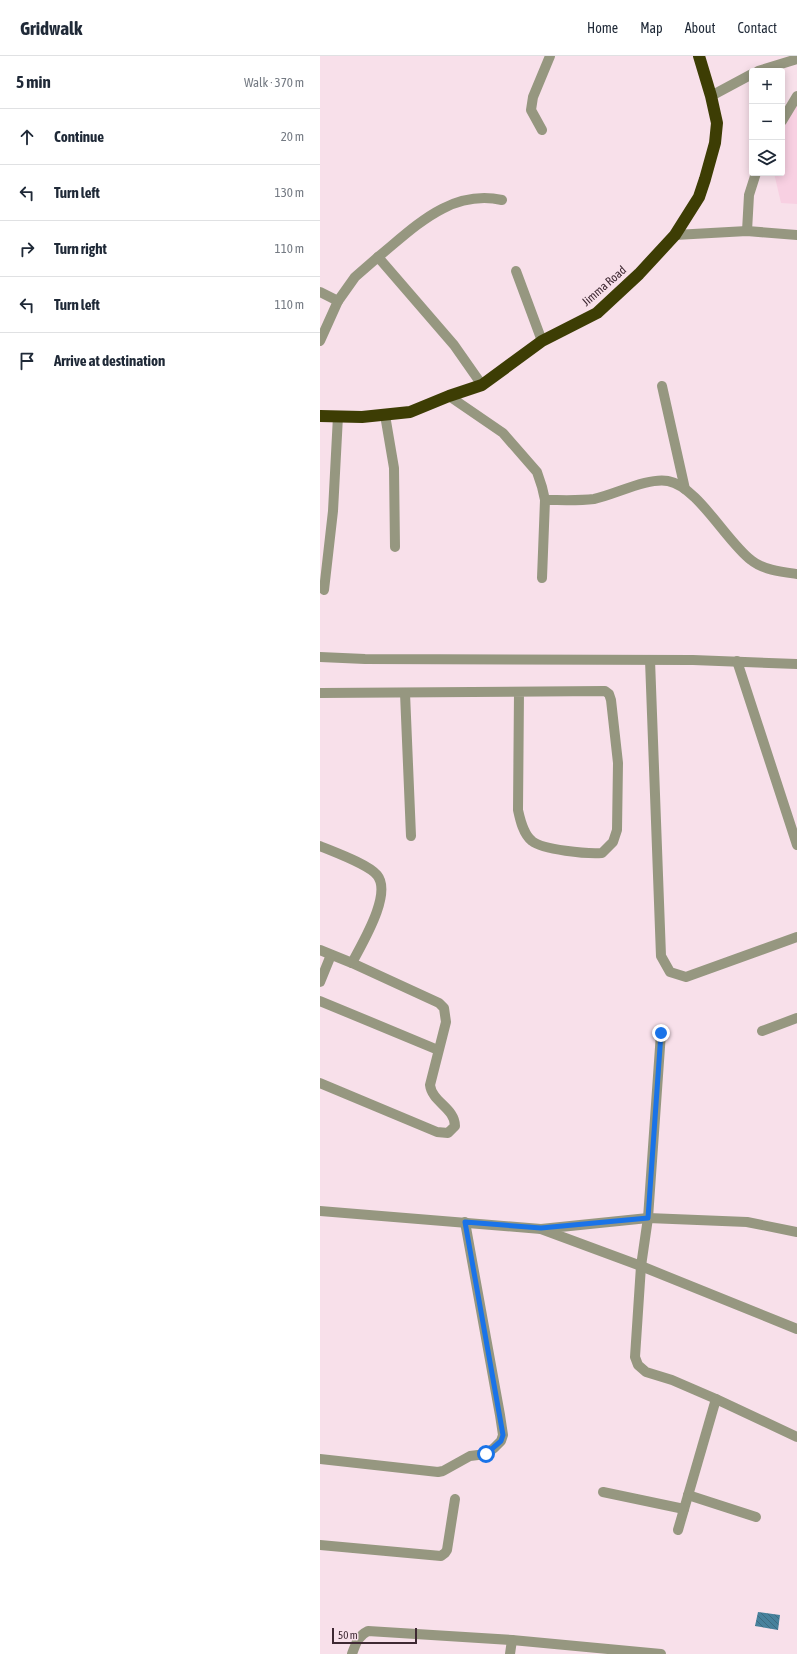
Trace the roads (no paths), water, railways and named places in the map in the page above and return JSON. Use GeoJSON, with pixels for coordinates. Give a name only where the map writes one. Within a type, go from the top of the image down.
{"type":"FeatureCollection","features":[{"type":"Feature","properties":{"kind":"highway","name":"Jimma Road"},"geometry":{"type":"LineString","coordinates":[[320,416],[385,416],[410,412],[448,396],[482,385],[542,341],[597,313],[639,274],[676,235],[699,197],[715,143],[717,123],[711,96],[699,56]]}},
{"type":"Feature","properties":{"kind":"street"},"geometry":{"type":"LineString","coordinates":[[542,130],[534,118],[531,110],[533,97],[550,56]]}},
{"type":"Feature","properties":{"kind":"street"},"geometry":{"type":"LineString","coordinates":[[768,68],[797,59]]}},
{"type":"Feature","properties":{"kind":"street"},"geometry":{"type":"LineString","coordinates":[[711,96],[749,76]]}},
{"type":"Feature","properties":{"kind":"street"},"geometry":{"type":"LineString","coordinates":[[785,116],[797,96]]}},
{"type":"Feature","properties":{"kind":"street"},"geometry":{"type":"LineString","coordinates":[[747,231],[749,195],[755,176]]}},
{"type":"Feature","properties":{"kind":"street"},"geometry":{"type":"LineString","coordinates":[[320,341],[338,301],[355,277],[423,220],[449,205],[477,198],[502,200]]}},
{"type":"Feature","properties":{"kind":"street"},"geometry":{"type":"LineString","coordinates":[[676,235],[747,231],[797,235]]}},
{"type":"Feature","properties":{"kind":"street"},"geometry":{"type":"LineString","coordinates":[[378,257],[454,345],[482,385]]}},
{"type":"Feature","properties":{"kind":"street"},"geometry":{"type":"LineString","coordinates":[[516,271],[542,341]]}},
{"type":"Feature","properties":{"kind":"street"},"geometry":{"type":"LineString","coordinates":[[320,292],[338,301]]}},
{"type":"Feature","properties":{"kind":"street"},"geometry":{"type":"LineString","coordinates":[[662,386],[685,489]]}},
{"type":"Feature","properties":{"kind":"street"},"geometry":{"type":"LineString","coordinates":[[448,396],[503,433],[537,472],[545,500],[542,578]]}},
{"type":"Feature","properties":{"kind":"street"},"geometry":{"type":"LineString","coordinates":[[324,590],[334,511],[338,416]]}},
{"type":"Feature","properties":{"kind":"street"},"geometry":{"type":"LineString","coordinates":[[385,416],[394,468],[395,547]]}},
{"type":"Feature","properties":{"kind":"street"},"geometry":{"type":"LineString","coordinates":[[545,500],[594,499],[644,484],[666,480],[676,483],[685,489],[710,513],[751,560],[768,568],[797,574]]}},
{"type":"Feature","properties":{"kind":"street"},"geometry":{"type":"LineString","coordinates":[[320,657],[737,661],[797,664]]}},
{"type":"Feature","properties":{"kind":"street"},"geometry":{"type":"LineString","coordinates":[[650,660],[661,956],[670,972],[686,977],[797,936]]}},
{"type":"Feature","properties":{"kind":"street"},"geometry":{"type":"LineString","coordinates":[[737,661],[797,842]]}},
{"type":"Feature","properties":{"kind":"street"},"geometry":{"type":"LineString","coordinates":[[320,693],[605,691],[609,694],[611,700],[618,763],[617,830],[613,842],[602,853],[588,854],[538,845],[530,840],[520,821],[518,810],[519,692]]}},
{"type":"Feature","properties":{"kind":"street"},"geometry":{"type":"LineString","coordinates":[[405,693],[411,836]]}},
{"type":"Feature","properties":{"kind":"street"},"geometry":{"type":"LineString","coordinates":[[320,846],[367,868],[378,875],[381,883],[382,892],[376,916],[352,963]]}},
{"type":"Feature","properties":{"kind":"street"},"geometry":{"type":"LineString","coordinates":[[320,950],[439,1003],[444,1008],[446,1022],[438,1050],[430,1090],[452,1114],[455,1120],[455,1126],[448,1133],[437,1132],[320,1083]]}},
{"type":"Feature","properties":{"kind":"street"},"geometry":{"type":"LineString","coordinates":[[320,982],[331,955]]}},
{"type":"Feature","properties":{"kind":"street"},"geometry":{"type":"LineString","coordinates":[[320,1001],[438,1050]]}},
{"type":"Feature","properties":{"kind":"street"},"geometry":{"type":"LineString","coordinates":[[762,1031],[797,1018]]}},
{"type":"Feature","properties":{"kind":"street"},"geometry":{"type":"LineString","coordinates":[[661,1033],[648,1218],[641,1266],[636,1357],[638,1365],[646,1372],[672,1380],[797,1437]]}},
{"type":"Feature","properties":{"kind":"street"},"geometry":{"type":"LineString","coordinates":[[320,1211],[541,1228],[648,1218],[747,1222],[797,1232]]}},
{"type":"Feature","properties":{"kind":"street"},"geometry":{"type":"LineString","coordinates":[[320,1459],[438,1472],[443,1471],[470,1456],[486,1454],[501,1441],[503,1435],[500,1415],[465,1222]]}},
{"type":"Feature","properties":{"kind":"street"},"geometry":{"type":"LineString","coordinates":[[541,1228],[797,1328]]}},
{"type":"Feature","properties":{"kind":"street"},"geometry":{"type":"LineString","coordinates":[[678,1530],[716,1399]]}},
{"type":"Feature","properties":{"kind":"street"},"geometry":{"type":"LineString","coordinates":[[603,1492],[684,1509]]}},
{"type":"Feature","properties":{"kind":"street"},"geometry":{"type":"LineString","coordinates":[[688,1495],[756,1517]]}},
{"type":"Feature","properties":{"kind":"street"},"geometry":{"type":"LineString","coordinates":[[320,1545],[440,1556],[447,1550],[455,1499]]}},
{"type":"Feature","properties":{"kind":"street"},"geometry":{"type":"LineString","coordinates":[[352,1654],[356,1641],[362,1634],[368,1631],[512,1640],[661,1654]]}},
{"type":"Feature","properties":{"kind":"street"},"geometry":{"type":"LineString","coordinates":[[510,1654],[512,1640]]}}]}
